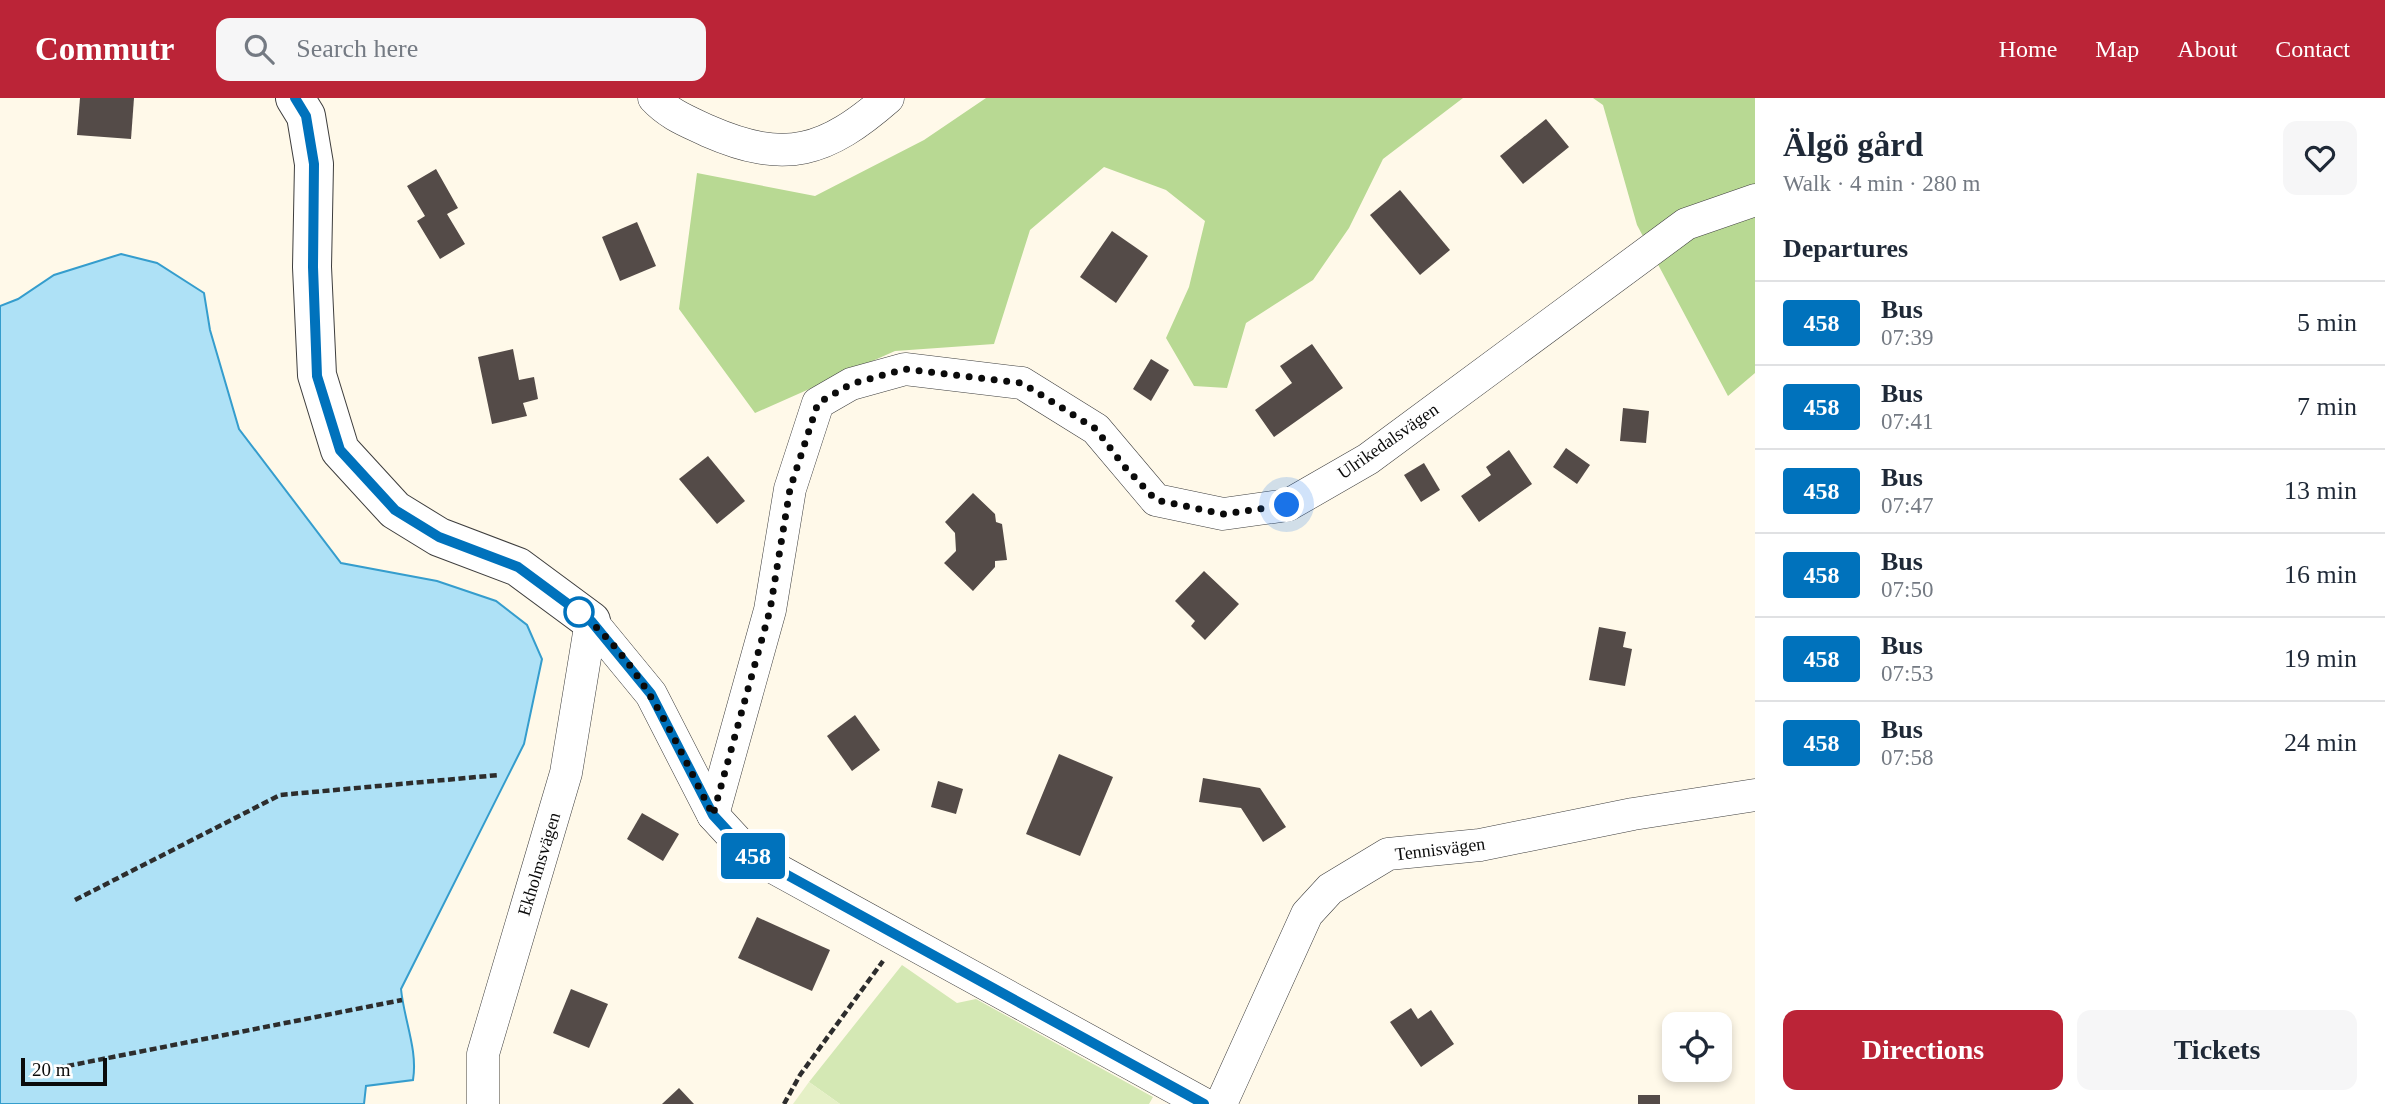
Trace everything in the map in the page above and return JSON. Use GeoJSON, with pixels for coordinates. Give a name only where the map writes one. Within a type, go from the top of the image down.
{"type":"FeatureCollection","features":[{"type":"Feature","properties":{"kind":"street"},"geometry":{"type":"LineString","coordinates":[[295,98],[306,116],[314,164],[313,267],[317,376],[340,450],[395,510],[439,537],[518,567],[591,621],[651,694],[713,815],[749,854],[1204,1104]]}},
{"type":"Feature","properties":{"kind":"street"},"geometry":{"type":"LineString","coordinates":[[654,98],[668,113],[740,145],[780,151],[819,145],[855,127],[888,98]]}},
{"type":"Feature","properties":{"kind":"street","name":"Ulrikedalsvägen"},"geometry":{"type":"LineString","coordinates":[[713,815],[770,610],[790,489],[818,403],[851,384],[905,369],[1022,383],[1096,429],[1123,465],[1156,500],[1223,514],[1287,505],[1368,459],[1686,224],[1755,200]]}},
{"type":"Feature","properties":{"kind":"street","name":"Ekholmsvägen"},"geometry":{"type":"LineString","coordinates":[[483,1104],[483,1054],[566,772],[591,621]]}},
{"type":"Feature","properties":{"kind":"street","name":"Tennisvägen"},"geometry":{"type":"LineString","coordinates":[[1222,1104],[1307,915],[1330,888],[1388,854],[1480,845],[1633,814],[1755,795]]}},
{"type":"Feature","properties":{"kind":"path"},"geometry":{"type":"LineString","coordinates":[[75,900],[280,795],[499,775]]}},
{"type":"Feature","properties":{"kind":"path"},"geometry":{"type":"LineString","coordinates":[[784,1104],[800,1074],[900,938]]}},
{"type":"Feature","properties":{"kind":"path"},"geometry":{"type":"LineString","coordinates":[[57,1068],[402,1000]]}},
{"type":"Feature","properties":{"kind":"green space"},"geometry":{"type":"Polygon","coordinates":[[[986,98],[1463,98],[1383,159],[1349,228],[1313,280],[1246,323],[1227,388],[1194,386],[1166,338],[1189,287],[1205,221],[1166,190],[1104,167],[1030,230],[994,344],[895,351],[755,413],[679,309],[697,173],[815,196],[924,140],[986,98]]]}},
{"type":"Feature","properties":{"kind":"green space"},"geometry":{"type":"Polygon","coordinates":[[[1593,98],[1755,98],[1755,373],[1728,396],[1637,225],[1603,105],[1593,98]]]}},
{"type":"Feature","properties":{"kind":"green space"},"geometry":{"type":"Polygon","coordinates":[[[902,965],[957,1003],[976,999],[1153,1097],[1149,1104],[840,1104],[809,1082],[902,965]]]}},
{"type":"Feature","properties":{"kind":"green space"},"geometry":{"type":"Polygon","coordinates":[[[809,1082],[840,1104],[793,1104],[809,1082]]]}},
{"type":"Feature","properties":{"kind":"water"},"geometry":{"type":"Polygon","coordinates":[[[121,254],[157,263],[204,293],[210,330],[239,429],[341,563],[437,581],[496,601],[527,625],[542,659],[524,744],[401,989],[414,1057],[413,1080],[366,1086],[364,1104],[0,1104],[0,306],[18,299],[54,275],[121,254]]]}},
{"type":"Feature","properties":{"kind":"building"},"geometry":{"type":"Polygon","coordinates":[[[80,98],[134,98],[131,139],[77,135],[80,98]]]}},
{"type":"Feature","properties":{"kind":"building"},"geometry":{"type":"Polygon","coordinates":[[[1546,119],[1569,147],[1523,184],[1500,156],[1546,119]]]}},
{"type":"Feature","properties":{"kind":"building"},"geometry":{"type":"Polygon","coordinates":[[[436,169],[458,208],[447,214],[465,244],[440,259],[417,221],[425,216],[407,186],[436,169]]]}},
{"type":"Feature","properties":{"kind":"building"},"geometry":{"type":"Polygon","coordinates":[[[1400,190],[1450,250],[1420,275],[1370,215],[1400,190]]]}},
{"type":"Feature","properties":{"kind":"building"},"geometry":{"type":"Polygon","coordinates":[[[637,222],[656,266],[620,281],[602,237],[637,222]]]}},
{"type":"Feature","properties":{"kind":"building"},"geometry":{"type":"Polygon","coordinates":[[[1112,231],[1148,256],[1116,303],[1080,277],[1112,231]]]}},
{"type":"Feature","properties":{"kind":"building"},"geometry":{"type":"Polygon","coordinates":[[[1312,344],[1343,388],[1274,437],[1255,410],[1292,383],[1280,366],[1312,344]]]}},
{"type":"Feature","properties":{"kind":"building"},"geometry":{"type":"Polygon","coordinates":[[[513,349],[519,380],[534,377],[538,399],[523,403],[527,416],[492,424],[478,357],[513,349]]]}},
{"type":"Feature","properties":{"kind":"building"},"geometry":{"type":"Polygon","coordinates":[[[1151,359],[1169,370],[1151,401],[1133,389],[1151,359]]]}},
{"type":"Feature","properties":{"kind":"building"},"geometry":{"type":"Polygon","coordinates":[[[1623,408],[1649,411],[1646,443],[1620,441],[1623,408]]]}},
{"type":"Feature","properties":{"kind":"building"},"geometry":{"type":"Polygon","coordinates":[[[1566,448],[1590,465],[1577,484],[1553,467],[1566,448]]]}},
{"type":"Feature","properties":{"kind":"building"},"geometry":{"type":"Polygon","coordinates":[[[1509,450],[1532,484],[1479,522],[1461,496],[1491,475],[1486,467],[1509,450]]]}},
{"type":"Feature","properties":{"kind":"building"},"geometry":{"type":"Polygon","coordinates":[[[708,456],[745,501],[717,524],[679,479],[708,456]]]}},
{"type":"Feature","properties":{"kind":"building"},"geometry":{"type":"Polygon","coordinates":[[[1424,463],[1440,490],[1421,502],[1404,475],[1424,463]]]}},
{"type":"Feature","properties":{"kind":"building"},"geometry":{"type":"Polygon","coordinates":[[[973,493],[995,514],[996,522],[1002,524],[1007,560],[995,561],[995,567],[973,591],[944,563],[956,551],[955,533],[945,522],[973,493]]]}},
{"type":"Feature","properties":{"kind":"building"},"geometry":{"type":"Polygon","coordinates":[[[1204,571],[1239,604],[1205,640],[1191,626],[1195,621],[1175,601],[1204,571]]]}},
{"type":"Feature","properties":{"kind":"building"},"geometry":{"type":"Polygon","coordinates":[[[1599,627],[1626,632],[1623,647],[1632,649],[1625,686],[1589,680],[1599,627]]]}},
{"type":"Feature","properties":{"kind":"building"},"geometry":{"type":"Polygon","coordinates":[[[855,715],[880,750],[852,771],[827,736],[855,715]]]}},
{"type":"Feature","properties":{"kind":"building"},"geometry":{"type":"Polygon","coordinates":[[[1059,754],[1113,777],[1080,856],[1026,834],[1059,754]]]}},
{"type":"Feature","properties":{"kind":"building"},"geometry":{"type":"Polygon","coordinates":[[[1203,778],[1260,788],[1286,827],[1263,842],[1241,808],[1199,802],[1203,778]]]}},
{"type":"Feature","properties":{"kind":"building"},"geometry":{"type":"Polygon","coordinates":[[[938,781],[963,789],[956,814],[931,807],[938,781]]]}},
{"type":"Feature","properties":{"kind":"building"},"geometry":{"type":"Polygon","coordinates":[[[642,813],[679,834],[663,861],[627,839],[642,813]]]}},
{"type":"Feature","properties":{"kind":"building"},"geometry":{"type":"Polygon","coordinates":[[[757,917],[830,950],[812,991],[738,958],[757,917]]]}},
{"type":"Feature","properties":{"kind":"building"},"geometry":{"type":"Polygon","coordinates":[[[571,989],[608,1004],[589,1048],[553,1033],[571,989]]]}},
{"type":"Feature","properties":{"kind":"building"},"geometry":{"type":"Polygon","coordinates":[[[1411,1008],[1418,1019],[1431,1010],[1454,1044],[1421,1067],[1390,1022],[1411,1008]]]}},
{"type":"Feature","properties":{"kind":"building"},"geometry":{"type":"Polygon","coordinates":[[[679,1088],[694,1104],[662,1104],[679,1088]]]}},
{"type":"Feature","properties":{"kind":"building"},"geometry":{"type":"Polygon","coordinates":[[[1638,1095],[1660,1095],[1660,1104],[1638,1104],[1638,1095]]]}},
{"type":"Feature","properties":{"kind":"bus line","name":"458"},"geometry":{"type":"LineString","coordinates":[[295,98],[306,116],[314,164],[313,267],[317,376],[340,450],[395,510],[439,537],[518,567],[591,621],[651,694],[713,815],[749,854],[1204,1104]]}},
{"type":"Feature","properties":{"kind":"route"},"geometry":{"type":"LineString","coordinates":[[579,612],[573,608],[591,621],[651,694],[713,815],[770,610],[790,489],[818,403],[851,384],[905,369],[1022,383],[1096,429],[1123,465],[1156,500],[1223,514],[1287,505]]}}]}
